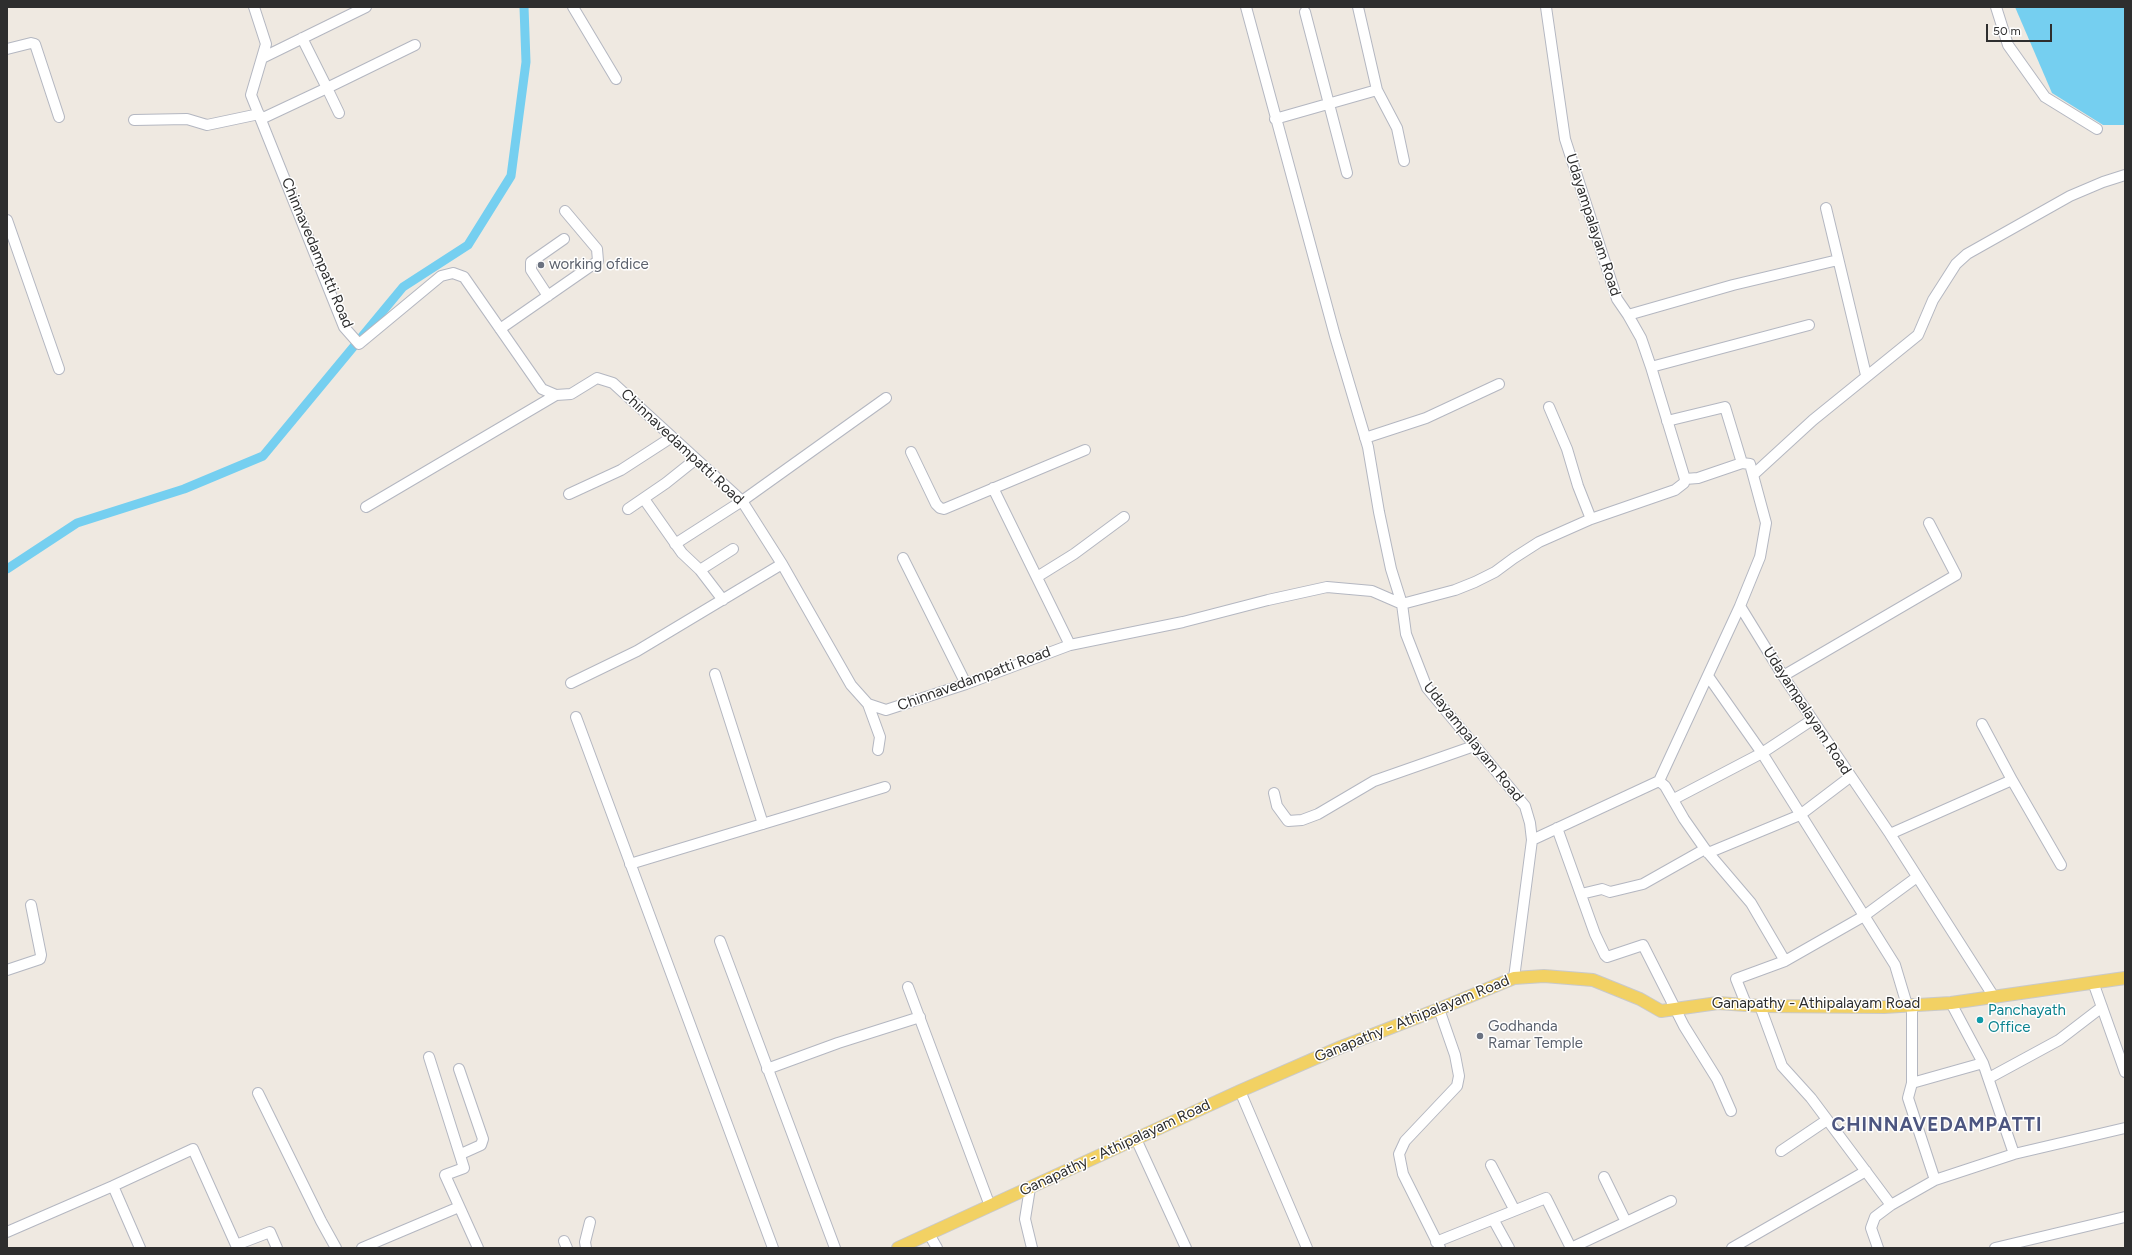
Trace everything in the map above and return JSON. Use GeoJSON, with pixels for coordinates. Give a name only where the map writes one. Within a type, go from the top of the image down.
{"type":"FeatureCollection","features":[{"type":"Feature","properties":{"kind":"main road","name":"Ganapathy - Athipalayam Road"},"geometry":{"type":"LineString","coordinates":[[898,1248],[1240,1091],[1341,1047],[1440,1009],[1514,978],[1544,976],[1593,980],[1640,999],[1653,1008],[1662,1011],[1718,1003],[1760,1006],[1884,1007],[1910,1004],[1951,1003],[2125,978]]}},
{"type":"Feature","properties":{"kind":"street","name":"Chinnavedampatti Road"},"geometry":{"type":"LineString","coordinates":[[254,7],[266,44],[251,95],[344,326],[359,344],[441,276],[453,273],[464,277],[542,389],[556,395],[571,394],[597,378],[612,383],[742,501],[782,564],[851,685],[868,704],[886,710],[966,684],[1070,645],[1183,622],[1268,600],[1327,587],[1372,591],[1402,604]]}},
{"type":"Feature","properties":{"kind":"street"},"geometry":{"type":"LineString","coordinates":[[262,58],[366,7]]}},
{"type":"Feature","properties":{"kind":"street"},"geometry":{"type":"LineString","coordinates":[[573,7],[616,79]]}},
{"type":"Feature","properties":{"kind":"street","name":"Udayampalayam Road"},"geometry":{"type":"LineString","coordinates":[[1246,7],[1275,119],[1365,438],[1389,562],[1402,604],[1406,634],[1427,688],[1525,806],[1530,823],[1532,840],[1514,978]]}},
{"type":"Feature","properties":{"kind":"street"},"geometry":{"type":"LineString","coordinates":[[1358,7],[1377,90],[1397,128],[1404,161]]}},
{"type":"Feature","properties":{"kind":"street","name":"Udayampalayam Road"},"geometry":{"type":"LineString","coordinates":[[1546,7],[1565,139],[1617,299],[1641,338],[1685,479]]}},
{"type":"Feature","properties":{"kind":"street"},"geometry":{"type":"LineString","coordinates":[[1996,7],[2008,45],[2045,98],[2098,129]]}},
{"type":"Feature","properties":{"kind":"street"},"geometry":{"type":"LineString","coordinates":[[1305,12],[1347,173]]}},
{"type":"Feature","properties":{"kind":"street"},"geometry":{"type":"LineString","coordinates":[[302,38],[340,113]]}},
{"type":"Feature","properties":{"kind":"street"},"geometry":{"type":"LineString","coordinates":[[7,50],[34,44],[59,117]]}},
{"type":"Feature","properties":{"kind":"street"},"geometry":{"type":"LineString","coordinates":[[134,120],[187,119],[207,125],[260,116],[327,88],[415,44]]}},
{"type":"Feature","properties":{"kind":"street"},"geometry":{"type":"LineString","coordinates":[[1275,119],[1377,90]]}},
{"type":"Feature","properties":{"kind":"street"},"geometry":{"type":"LineString","coordinates":[[1753,475],[1813,420],[1866,375],[1918,335],[1933,300],[1956,264],[1967,254],[2070,196],[2103,182],[2125,175]]}},
{"type":"Feature","properties":{"kind":"street"},"geometry":{"type":"LineString","coordinates":[[1826,208],[1866,375]]}},
{"type":"Feature","properties":{"kind":"street"},"geometry":{"type":"LineString","coordinates":[[500,329],[598,261],[597,249],[565,211]]}},
{"type":"Feature","properties":{"kind":"street"},"geometry":{"type":"LineString","coordinates":[[7,220],[59,369]]}},
{"type":"Feature","properties":{"kind":"street"},"geometry":{"type":"LineString","coordinates":[[548,296],[531,270],[531,262],[564,239]]}},
{"type":"Feature","properties":{"kind":"street"},"geometry":{"type":"LineString","coordinates":[[1628,315],[1733,285],[1838,260]]}},
{"type":"Feature","properties":{"kind":"street"},"geometry":{"type":"LineString","coordinates":[[1651,367],[1809,325]]}},
{"type":"Feature","properties":{"kind":"street"},"geometry":{"type":"LineString","coordinates":[[1365,438],[1426,418],[1499,384]]}},
{"type":"Feature","properties":{"kind":"street"},"geometry":{"type":"LineString","coordinates":[[366,508],[556,395]]}},
{"type":"Feature","properties":{"kind":"street"},"geometry":{"type":"LineString","coordinates":[[676,544],[742,501],[886,398]]}},
{"type":"Feature","properties":{"kind":"street"},"geometry":{"type":"LineString","coordinates":[[1548,407],[1567,449],[1578,486],[1591,519]]}},
{"type":"Feature","properties":{"kind":"street"},"geometry":{"type":"LineString","coordinates":[[1667,421],[1725,407],[1742,463]]}},
{"type":"Feature","properties":{"kind":"street"},"geometry":{"type":"LineString","coordinates":[[569,494],[621,470],[672,437]]}},
{"type":"Feature","properties":{"kind":"street"},"geometry":{"type":"LineString","coordinates":[[911,452],[940,508],[944,509],[1085,450]]}},
{"type":"Feature","properties":{"kind":"street"},"geometry":{"type":"LineString","coordinates":[[628,509],[644,499],[696,459]]}},
{"type":"Feature","properties":{"kind":"street"},"geometry":{"type":"LineString","coordinates":[[1402,604],[1455,590],[1474,582],[1495,572],[1539,542],[1591,519],[1674,490],[1684,482],[1685,479],[1698,478],[1742,463],[1750,464],[1766,523],[1760,557],[1740,606],[1659,781],[1532,840]]}},
{"type":"Feature","properties":{"kind":"street"},"geometry":{"type":"LineString","coordinates":[[993,488],[1070,645]]}},
{"type":"Feature","properties":{"kind":"street"},"geometry":{"type":"LineString","coordinates":[[644,499],[676,544],[700,570],[723,600]]}},
{"type":"Feature","properties":{"kind":"street"},"geometry":{"type":"LineString","coordinates":[[1037,577],[1074,554],[1124,517]]}},
{"type":"Feature","properties":{"kind":"street"},"geometry":{"type":"LineString","coordinates":[[1783,676],[1956,575],[1929,522]]}},
{"type":"Feature","properties":{"kind":"street"},"geometry":{"type":"LineString","coordinates":[[700,570],[733,549]]}},
{"type":"Feature","properties":{"kind":"street"},"geometry":{"type":"LineString","coordinates":[[904,558],[966,684]]}},
{"type":"Feature","properties":{"kind":"street"},"geometry":{"type":"LineString","coordinates":[[571,683],[637,651],[782,564]]}},
{"type":"Feature","properties":{"kind":"street","name":"Udayampalayam Road"},"geometry":{"type":"LineString","coordinates":[[1740,606],[1783,676],[1890,834],[1994,997]]}},
{"type":"Feature","properties":{"kind":"street"},"geometry":{"type":"LineString","coordinates":[[715,674],[763,824]]}},
{"type":"Feature","properties":{"kind":"street"},"geometry":{"type":"LineString","coordinates":[[1708,676],[1762,753],[1895,965],[1910,1004],[1912,1083],[1908,1098],[1935,1180]]}},
{"type":"Feature","properties":{"kind":"street"},"geometry":{"type":"LineString","coordinates":[[868,704],[880,736],[878,750]]}},
{"type":"Feature","properties":{"kind":"street"},"geometry":{"type":"LineString","coordinates":[[576,717],[773,1248]]}},
{"type":"Feature","properties":{"kind":"street"},"geometry":{"type":"LineString","coordinates":[[1674,799],[1762,753],[1812,720]]}},
{"type":"Feature","properties":{"kind":"street"},"geometry":{"type":"LineString","coordinates":[[1982,724],[2012,780],[2061,865]]}},
{"type":"Feature","properties":{"kind":"street"},"geometry":{"type":"LineString","coordinates":[[1274,793],[1277,806],[1288,821],[1302,820],[1318,814],[1374,780],[1474,746]]}},
{"type":"Feature","properties":{"kind":"street"},"geometry":{"type":"LineString","coordinates":[[1581,894],[1602,889],[1610,892],[1643,884],[1707,851],[1800,815],[1850,777]]}},
{"type":"Feature","properties":{"kind":"street"},"geometry":{"type":"LineString","coordinates":[[1890,834],[2012,780]]}},
{"type":"Feature","properties":{"kind":"street"},"geometry":{"type":"LineString","coordinates":[[1659,781],[1665,786],[1674,799],[1684,819],[1707,851],[1751,903],[1785,961]]}},
{"type":"Feature","properties":{"kind":"street"},"geometry":{"type":"LineString","coordinates":[[630,864],[885,787]]}},
{"type":"Feature","properties":{"kind":"street"},"geometry":{"type":"LineString","coordinates":[[1557,828],[1595,934],[1605,955],[1607,956],[1643,945],[1675,1009],[1717,1079],[1731,1111]]}},
{"type":"Feature","properties":{"kind":"street"},"geometry":{"type":"LineString","coordinates":[[1746,1004],[1736,978],[1785,961],[1864,916],[1917,877]]}},
{"type":"Feature","properties":{"kind":"street"},"geometry":{"type":"LineString","coordinates":[[7,970],[40,959],[41,955],[31,905]]}},
{"type":"Feature","properties":{"kind":"street"},"geometry":{"type":"LineString","coordinates":[[720,942],[835,1248]]}},
{"type":"Feature","properties":{"kind":"street"},"geometry":{"type":"LineString","coordinates":[[2093,982],[2125,1072]]}},
{"type":"Feature","properties":{"kind":"street"},"geometry":{"type":"LineString","coordinates":[[908,987],[990,1206]]}},
{"type":"Feature","properties":{"kind":"street"},"geometry":{"type":"LineString","coordinates":[[1951,1003],[1983,1063],[2014,1154]]}},
{"type":"Feature","properties":{"kind":"street"},"geometry":{"type":"LineString","coordinates":[[1760,1006],[1782,1066],[1811,1098],[1891,1205]]}},
{"type":"Feature","properties":{"kind":"street"},"geometry":{"type":"LineString","coordinates":[[1989,1078],[2059,1040],[2102,1007]]}},
{"type":"Feature","properties":{"kind":"street"},"geometry":{"type":"LineString","coordinates":[[1440,1009],[1455,1055],[1459,1076],[1457,1086],[1405,1140],[1399,1154],[1403,1174],[1438,1245],[1514,1209],[1546,1198],[1571,1248],[1671,1201]]}},
{"type":"Feature","properties":{"kind":"street"},"geometry":{"type":"LineString","coordinates":[[767,1069],[838,1042],[920,1017]]}},
{"type":"Feature","properties":{"kind":"street"},"geometry":{"type":"LineString","coordinates":[[429,1057],[461,1154],[464,1168],[445,1175],[478,1248]]}},
{"type":"Feature","properties":{"kind":"street"},"geometry":{"type":"LineString","coordinates":[[1912,1083],[1983,1063]]}},
{"type":"Feature","properties":{"kind":"street"},"geometry":{"type":"LineString","coordinates":[[459,1069],[483,1139],[482,1145],[461,1154]]}},
{"type":"Feature","properties":{"kind":"street"},"geometry":{"type":"LineString","coordinates":[[1240,1091],[1307,1248]]}},
{"type":"Feature","properties":{"kind":"street"},"geometry":{"type":"LineString","coordinates":[[258,1093],[321,1221],[336,1248]]}},
{"type":"Feature","properties":{"kind":"street"},"geometry":{"type":"LineString","coordinates":[[1781,1151],[1827,1120]]}},
{"type":"Feature","properties":{"kind":"street"},"geometry":{"type":"LineString","coordinates":[[1878,1248],[1871,1228],[1875,1217],[1891,1205],[1935,1180],[2014,1154],[2125,1128]]}},
{"type":"Feature","properties":{"kind":"street"},"geometry":{"type":"LineString","coordinates":[[1136,1139],[1186,1248]]}},
{"type":"Feature","properties":{"kind":"street"},"geometry":{"type":"LineString","coordinates":[[7,1232],[113,1186],[193,1148],[236,1245],[270,1232],[277,1248]]}},
{"type":"Feature","properties":{"kind":"street"},"geometry":{"type":"LineString","coordinates":[[1491,1165],[1514,1209]]}},
{"type":"Feature","properties":{"kind":"street"},"geometry":{"type":"LineString","coordinates":[[1733,1248],[1866,1171]]}},
{"type":"Feature","properties":{"kind":"street"},"geometry":{"type":"LineString","coordinates":[[1604,1177],[1626,1222]]}},
{"type":"Feature","properties":{"kind":"street"},"geometry":{"type":"LineString","coordinates":[[113,1186],[140,1248]]}},
{"type":"Feature","properties":{"kind":"street"},"geometry":{"type":"LineString","coordinates":[[1030,1188],[1025,1218],[1032,1248]]}},
{"type":"Feature","properties":{"kind":"street"},"geometry":{"type":"LineString","coordinates":[[362,1248],[459,1207]]}},
{"type":"Feature","properties":{"kind":"street"},"geometry":{"type":"LineString","coordinates":[[1995,1248],[2125,1217]]}},
{"type":"Feature","properties":{"kind":"street"},"geometry":{"type":"LineString","coordinates":[[1493,1219],[1509,1248]]}},
{"type":"Feature","properties":{"kind":"street"},"geometry":{"type":"LineString","coordinates":[[586,1248],[590,1222]]}},
{"type":"Feature","properties":{"kind":"street"},"geometry":{"type":"LineString","coordinates":[[929,1234],[937,1248]]}},
{"type":"Feature","properties":{"kind":"water"},"geometry":{"type":"Polygon","coordinates":[[[2015,7],[2125,7],[2125,125],[2103,125],[2052,93],[2015,7]]]}},
{"type":"Feature","properties":{"kind":"waterway"},"geometry":{"type":"LineString","coordinates":[[7,569],[77,523],[184,489],[263,456],[403,287],[468,245],[511,176],[526,62],[524,7]]}},
{"type":"Feature","properties":{"kind":"place","name":"working ofdice"},"geometry":{"type":"Point","coordinates":[541,265]}},
{"type":"Feature","properties":{"kind":"place","name":"Panchayath Office"},"geometry":{"type":"Point","coordinates":[1980,1020]}},
{"type":"Feature","properties":{"kind":"place","name":"Godhanda Ramar Temple"},"geometry":{"type":"Point","coordinates":[1480,1036]}},
{"type":"Feature","properties":{"kind":"district","name":"CHINNAVEDAMPATTI"},"geometry":{"type":"Point","coordinates":[1937,1125]}}]}
